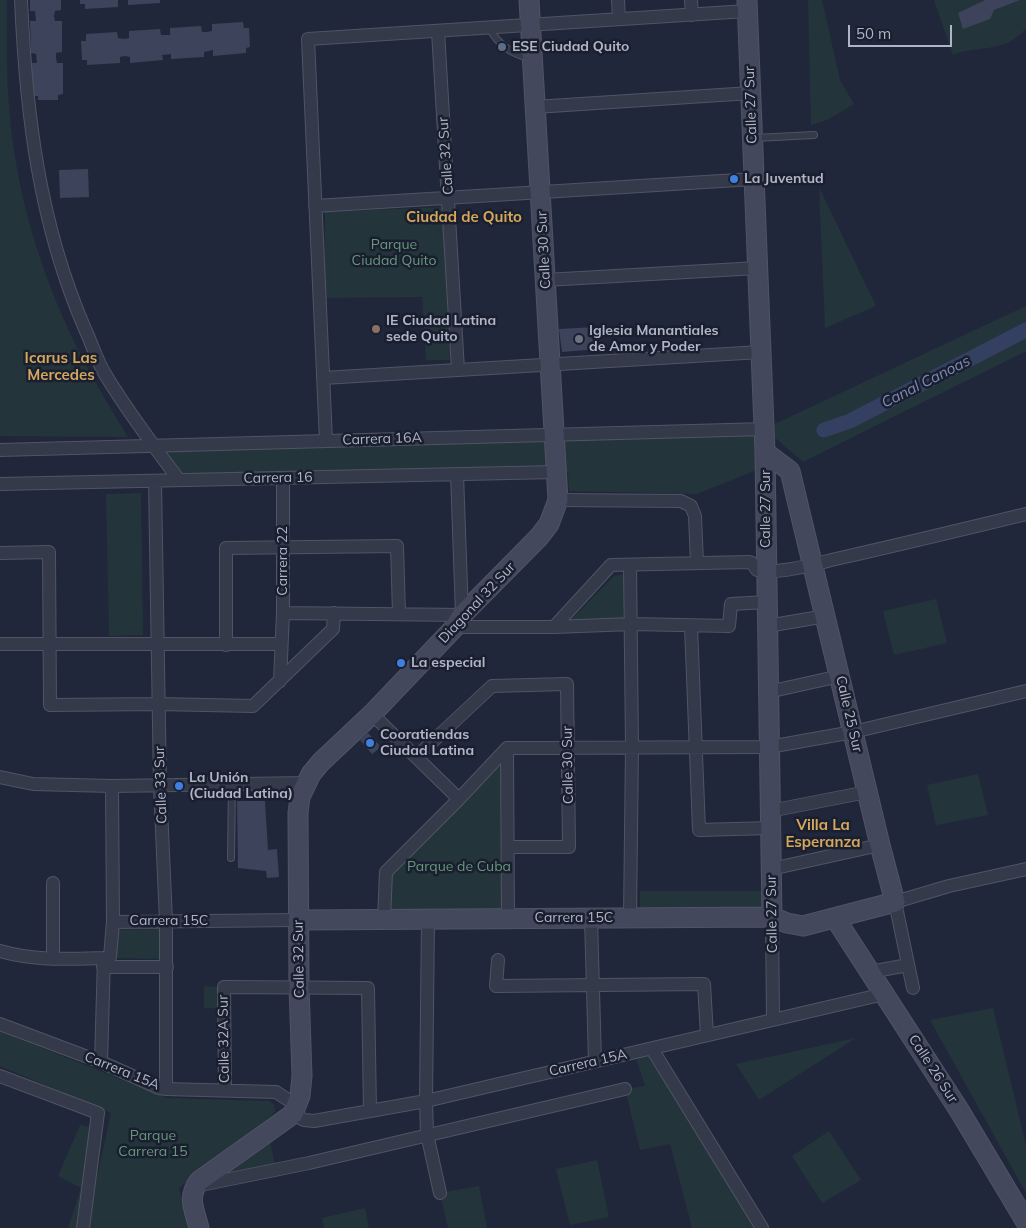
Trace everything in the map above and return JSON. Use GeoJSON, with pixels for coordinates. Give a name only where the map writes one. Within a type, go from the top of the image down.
{"type":"FeatureCollection","features":[{"type":"Feature","properties":{"kind":"street"},"geometry":{"type":"LineString","coordinates":[[21,0],[30,125],[41,189],[54,245],[73,302],[105,374],[179,480]]}},
{"type":"Feature","properties":{"kind":"street","name":"Calle 30 Sur"},"geometry":{"type":"LineString","coordinates":[[529,0],[558,500]]}},
{"type":"Feature","properties":{"kind":"street"},"geometry":{"type":"LineString","coordinates":[[618,0],[619,20]]}},
{"type":"Feature","properties":{"kind":"street"},"geometry":{"type":"LineString","coordinates":[[691,0],[692,15]]}},
{"type":"Feature","properties":{"kind":"street"},"geometry":{"type":"LineString","coordinates":[[326,441],[308,40],[692,15],[747,6]]}},
{"type":"Feature","properties":{"kind":"street","name":"Calle 27 Sur"},"geometry":{"type":"LineString","coordinates":[[747,6],[766,452],[773,1019]]}},
{"type":"Feature","properties":{"kind":"street","name":"Calle 32 Sur"},"geometry":{"type":"LineString","coordinates":[[438,31],[458,370]]}},
{"type":"Feature","properties":{"kind":"street"},"geometry":{"type":"LineString","coordinates":[[535,107],[751,93]]}},
{"type":"Feature","properties":{"kind":"street"},"geometry":{"type":"LineString","coordinates":[[315,206],[754,179]]}},
{"type":"Feature","properties":{"kind":"street"},"geometry":{"type":"LineString","coordinates":[[545,280],[758,268]]}},
{"type":"Feature","properties":{"kind":"street"},"geometry":{"type":"LineString","coordinates":[[323,378],[761,352]]}},
{"type":"Feature","properties":{"kind":"street","name":"Carrera 16A"},"geometry":{"type":"LineString","coordinates":[[0,450],[764,429]]}},
{"type":"Feature","properties":{"kind":"street","name":"Calle 25 Sur"},"geometry":{"type":"LineString","coordinates":[[766,452],[790,471],[895,902],[913,988]]}},
{"type":"Feature","properties":{"kind":"street","name":"Carrera 16"},"geometry":{"type":"LineString","coordinates":[[0,484],[556,472]]}},
{"type":"Feature","properties":{"kind":"street"},"geometry":{"type":"LineString","coordinates":[[457,474],[459,621]]}},
{"type":"Feature","properties":{"kind":"street","name":"Carrera 22"},"geometry":{"type":"LineString","coordinates":[[280,681],[283,613],[283,478]]}},
{"type":"Feature","properties":{"kind":"street","name":"Calle 33 Sur"},"geometry":{"type":"LineString","coordinates":[[155,481],[160,786],[167,967],[166,1089]]}},
{"type":"Feature","properties":{"kind":"street"},"geometry":{"type":"LineString","coordinates":[[558,500],[681,501],[691,506],[695,516],[697,563]]}},
{"type":"Feature","properties":{"kind":"street","name":"Diagonal 32 Sur"},"geometry":{"type":"LineString","coordinates":[[307,783],[321,762],[372,714],[540,537],[549,524],[558,500]]}},
{"type":"Feature","properties":{"kind":"street"},"geometry":{"type":"LineString","coordinates":[[554,627],[611,565],[749,562],[758,570],[766,572],[813,564],[1026,514]]}},
{"type":"Feature","properties":{"kind":"street"},"geometry":{"type":"LineString","coordinates":[[226,644],[226,548],[398,546],[399,614]]}},
{"type":"Feature","properties":{"kind":"street"},"geometry":{"type":"LineString","coordinates":[[0,553],[49,552],[50,705],[158,704],[253,706],[333,629],[334,613]]}},
{"type":"Feature","properties":{"kind":"street"},"geometry":{"type":"LineString","coordinates":[[630,564],[632,624],[630,918]]}},
{"type":"Feature","properties":{"kind":"street"},"geometry":{"type":"LineString","coordinates":[[283,613],[399,614],[459,621],[554,627],[632,624],[729,626],[731,604],[767,602]]}},
{"type":"Feature","properties":{"kind":"street"},"geometry":{"type":"LineString","coordinates":[[767,626],[826,616]]}},
{"type":"Feature","properties":{"kind":"street"},"geometry":{"type":"LineString","coordinates":[[691,626],[699,830],[770,819],[867,792]]}},
{"type":"Feature","properties":{"kind":"street"},"geometry":{"type":"LineString","coordinates":[[0,644],[281,644]]}},
{"type":"Feature","properties":{"kind":"street"},"geometry":{"type":"LineString","coordinates":[[768,692],[840,676]]}},
{"type":"Feature","properties":{"kind":"street","name":"Calle 30 Sur"},"geometry":{"type":"LineString","coordinates":[[416,757],[492,686],[567,684],[569,847],[508,847]]}},
{"type":"Feature","properties":{"kind":"street"},"geometry":{"type":"LineString","coordinates":[[384,920],[386,872],[507,748],[769,747],[853,732],[1026,691]]}},
{"type":"Feature","properties":{"kind":"street"},"geometry":{"type":"LineString","coordinates":[[372,714],[459,799]]}},
{"type":"Feature","properties":{"kind":"street"},"geometry":{"type":"LineString","coordinates":[[507,748],[508,919]]}},
{"type":"Feature","properties":{"kind":"street"},"geometry":{"type":"LineString","coordinates":[[0,777],[33,784],[112,786],[307,783]]}},
{"type":"Feature","properties":{"kind":"street","name":"Calle 32 Sur"},"geometry":{"type":"LineString","coordinates":[[295,1110],[300,1096],[302,1076],[299,986],[298,813],[300,797],[307,783]]}},
{"type":"Feature","properties":{"kind":"street"},"geometry":{"type":"LineString","coordinates":[[101,1062],[104,963],[110,957],[113,922],[112,786]]}},
{"type":"Feature","properties":{"kind":"street"},"geometry":{"type":"LineString","coordinates":[[771,869],[880,845]]}},
{"type":"Feature","properties":{"kind":"street","name":"Carrera 15C"},"geometry":{"type":"LineString","coordinates":[[113,922],[772,917],[787,923],[803,926],[949,886],[1026,869]]}},
{"type":"Feature","properties":{"kind":"street"},"geometry":{"type":"LineString","coordinates":[[53,883],[53,959]]}},
{"type":"Feature","properties":{"kind":"street"},"geometry":{"type":"LineString","coordinates":[[591,918],[596,1061]]}},
{"type":"Feature","properties":{"kind":"street","name":"Calle 26 Sur"},"geometry":{"type":"LineString","coordinates":[[835,918],[959,1110],[1026,1222]]}},
{"type":"Feature","properties":{"kind":"street"},"geometry":{"type":"LineString","coordinates":[[428,919],[427,1134],[440,1193]]}},
{"type":"Feature","properties":{"kind":"street"},"geometry":{"type":"LineString","coordinates":[[0,951],[15,956],[167,967]]}},
{"type":"Feature","properties":{"kind":"street"},"geometry":{"type":"LineString","coordinates":[[498,960],[496,986],[704,984],[707,1035]]}},
{"type":"Feature","properties":{"kind":"street"},"geometry":{"type":"LineString","coordinates":[[870,972],[908,965]]}},
{"type":"Feature","properties":{"kind":"street"},"geometry":{"type":"LineString","coordinates":[[299,986],[368,988],[370,1111]]}},
{"type":"Feature","properties":{"kind":"street","name":"Calle 32A Sur"},"geometry":{"type":"LineString","coordinates":[[225,1090],[224,987],[299,986]]}},
{"type":"Feature","properties":{"kind":"street","name":"Carrera 15A"},"geometry":{"type":"LineString","coordinates":[[0,1024],[166,1089],[276,1092],[287,1098],[304,1120],[314,1121],[426,1101],[884,994]]}},
{"type":"Feature","properties":{"kind":"street"},"geometry":{"type":"LineString","coordinates":[[652,1049],[762,1228]]}},
{"type":"Feature","properties":{"kind":"street"},"geometry":{"type":"LineString","coordinates":[[0,1076],[98,1114],[83,1228]]}},
{"type":"Feature","properties":{"kind":"street"},"geometry":{"type":"LineString","coordinates":[[194,1188],[625,1089]]}},
{"type":"Feature","properties":{"kind":"street"},"geometry":{"type":"LineString","coordinates":[[199,1228],[192,1200],[194,1188],[199,1181],[270,1132],[295,1110]]}},
{"type":"Feature","properties":{"kind":"lane"},"geometry":{"type":"LineString","coordinates":[[489,28],[504,48],[516,55],[533,59]]}},
{"type":"Feature","properties":{"kind":"lane"},"geometry":{"type":"LineString","coordinates":[[753,138],[814,135]]}},
{"type":"Feature","properties":{"kind":"lane"},"geometry":{"type":"LineString","coordinates":[[231,858],[232,784]]}},
{"type":"Feature","properties":{"kind":"green space"},"geometry":{"type":"Polygon","coordinates":[[[0,0],[7,0],[7,80],[13,142],[19,177],[36,247],[61,314],[76,346],[128,437],[0,436],[0,0]]]}},
{"type":"Feature","properties":{"kind":"green space"},"geometry":{"type":"Polygon","coordinates":[[[808,0],[822,0],[840,80],[854,104],[827,120],[811,125],[808,0]]]}},
{"type":"Feature","properties":{"kind":"green space"},"geometry":{"type":"Polygon","coordinates":[[[934,0],[1026,0],[1026,29],[1013,40],[1004,44],[953,55],[934,0]]]}},
{"type":"Feature","properties":{"kind":"green space"},"geometry":{"type":"Polygon","coordinates":[[[819,187],[876,306],[825,328],[819,187]]]}},
{"type":"Feature","properties":{"kind":"green space","name":"Parque Ciudad Quito"},"geometry":{"type":"Polygon","coordinates":[[[443,207],[450,360],[426,360],[422,297],[325,298],[325,212],[443,207]]]}},
{"type":"Feature","properties":{"kind":"green space"},"geometry":{"type":"Polygon","coordinates":[[[1026,306],[1026,351],[803,462],[765,429],[764,467],[697,494],[569,491],[568,473],[556,472],[179,480],[167,449],[764,429],[1026,306]]]}},
{"type":"Feature","properties":{"kind":"green space"},"geometry":{"type":"Polygon","coordinates":[[[141,493],[143,635],[109,636],[106,494],[141,493]]]}},
{"type":"Feature","properties":{"kind":"green space"},"geometry":{"type":"Polygon","coordinates":[[[624,574],[623,618],[570,621],[614,576],[624,574]]]}},
{"type":"Feature","properties":{"kind":"green space"},"geometry":{"type":"Polygon","coordinates":[[[936,599],[947,643],[894,655],[883,611],[936,599]]]}},
{"type":"Feature","properties":{"kind":"green space","name":"Parque de Cuba"},"geometry":{"type":"Polygon","coordinates":[[[503,763],[502,910],[391,909],[391,875],[503,763]]]}},
{"type":"Feature","properties":{"kind":"green space"},"geometry":{"type":"Polygon","coordinates":[[[978,774],[988,815],[936,825],[927,785],[978,774]]]}},
{"type":"Feature","properties":{"kind":"green space"},"geometry":{"type":"Polygon","coordinates":[[[640,891],[762,891],[762,911],[640,912],[640,891]]]}},
{"type":"Feature","properties":{"kind":"green space"},"geometry":{"type":"Polygon","coordinates":[[[163,929],[162,959],[113,958],[113,930],[163,929]]]}},
{"type":"Feature","properties":{"kind":"green space"},"geometry":{"type":"Polygon","coordinates":[[[204,986],[224,987],[224,1008],[204,1008],[204,986]]]}},
{"type":"Feature","properties":{"kind":"green space"},"geometry":{"type":"Polygon","coordinates":[[[993,1008],[1026,1145],[1026,1193],[930,1020],[993,1008]]]}},
{"type":"Feature","properties":{"kind":"green space","name":"Parque Carrera 15"},"geometry":{"type":"Polygon","coordinates":[[[0,1031],[167,1098],[269,1101],[274,1105],[275,1111],[179,1188],[190,1228],[88,1228],[90,1209],[111,1113],[0,1066],[0,1031]]]}},
{"type":"Feature","properties":{"kind":"green space"},"geometry":{"type":"Polygon","coordinates":[[[856,1038],[759,1100],[736,1064],[856,1038]]]}},
{"type":"Feature","properties":{"kind":"green space"},"geometry":{"type":"Polygon","coordinates":[[[648,1056],[756,1228],[692,1228],[670,1144],[640,1150],[625,1089],[645,1086],[636,1058],[648,1056]]]}},
{"type":"Feature","properties":{"kind":"green space"},"geometry":{"type":"Polygon","coordinates":[[[80,1125],[91,1127],[76,1228],[68,1228],[81,1188],[58,1176],[80,1125]]]}},
{"type":"Feature","properties":{"kind":"green space"},"geometry":{"type":"Polygon","coordinates":[[[829,1131],[861,1180],[822,1203],[792,1156],[829,1131]]]}},
{"type":"Feature","properties":{"kind":"green space"},"geometry":{"type":"Polygon","coordinates":[[[270,1141],[276,1170],[214,1180],[270,1141]]]}},
{"type":"Feature","properties":{"kind":"green space"},"geometry":{"type":"Polygon","coordinates":[[[597,1160],[609,1217],[570,1225],[556,1169],[597,1160]]]}},
{"type":"Feature","properties":{"kind":"green space"},"geometry":{"type":"Polygon","coordinates":[[[479,1186],[487,1228],[448,1228],[440,1193],[479,1186]]]}},
{"type":"Feature","properties":{"kind":"green space"},"geometry":{"type":"Polygon","coordinates":[[[365,1208],[369,1228],[324,1228],[322,1218],[365,1208]]]}},
{"type":"Feature","properties":{"kind":"building"},"geometry":{"type":"Polygon","coordinates":[[[30,0],[61,0],[61,10],[55,11],[54,16],[55,21],[62,21],[62,52],[56,53],[56,58],[57,63],[63,63],[63,94],[58,95],[58,100],[38,100],[38,96],[32,96],[31,63],[37,63],[36,54],[31,53],[30,21],[36,21],[35,11],[30,11],[30,0]]]}},
{"type":"Feature","properties":{"kind":"building"},"geometry":{"type":"Polygon","coordinates":[[[80,0],[118,0],[118,7],[85,9],[85,4],[80,4],[80,0]]]}},
{"type":"Feature","properties":{"kind":"building"},"geometry":{"type":"Polygon","coordinates":[[[128,0],[160,0],[160,3],[128,5],[128,0]]]}},
{"type":"Feature","properties":{"kind":"building"},"geometry":{"type":"Polygon","coordinates":[[[985,0],[1020,0],[994,10],[990,19],[963,29],[958,13],[985,0]]]}},
{"type":"Feature","properties":{"kind":"building"},"geometry":{"type":"Polygon","coordinates":[[[243,22],[244,28],[249,28],[250,47],[246,48],[246,53],[213,56],[213,50],[204,52],[204,57],[171,59],[171,54],[162,55],[163,60],[130,63],[130,57],[125,56],[120,57],[120,63],[87,65],[87,60],[82,60],[81,41],[86,41],[86,34],[117,32],[118,38],[124,39],[129,38],[129,31],[160,29],[161,35],[170,35],[170,28],[201,26],[202,32],[207,32],[212,31],[212,24],[243,22]]]}},
{"type":"Feature","properties":{"kind":"building"},"geometry":{"type":"Polygon","coordinates":[[[88,169],[89,197],[60,198],[59,170],[88,169]]]}},
{"type":"Feature","properties":{"kind":"building","name":"Iglesia Manantiales de Amor y Poder"},"geometry":{"type":"Polygon","coordinates":[[[596,327],[599,349],[562,352],[559,329],[596,327]]]}},
{"type":"Feature","properties":{"kind":"building","name":"Cooratiendas Ciudad Latina"},"geometry":{"type":"Polygon","coordinates":[[[368,733],[381,747],[372,754],[360,740],[368,733]]]}},
{"type":"Feature","properties":{"kind":"building"},"geometry":{"type":"Polygon","coordinates":[[[237,801],[265,801],[268,850],[277,849],[279,877],[267,878],[266,871],[238,868],[237,801]]]}},
{"type":"Feature","properties":{"kind":"waterway","name":"Canal Canoas"},"geometry":{"type":"LineString","coordinates":[[824,430],[850,421],[1026,330]]}},
{"type":"Feature","properties":{"kind":"place","name":"ESE Ciudad Quito"},"geometry":{"type":"Point","coordinates":[502,47]}},
{"type":"Feature","properties":{"kind":"place","name":"La Juventud"},"geometry":{"type":"Point","coordinates":[734,179]}},
{"type":"Feature","properties":{"kind":"place","name":"IE Ciudad Latina sede Quito"},"geometry":{"type":"Point","coordinates":[376,329]}},
{"type":"Feature","properties":{"kind":"place","name":"Iglesia Manantiales de Amor y Poder"},"geometry":{"type":"Point","coordinates":[579,339]}},
{"type":"Feature","properties":{"kind":"place","name":"La especial"},"geometry":{"type":"Point","coordinates":[401,663]}},
{"type":"Feature","properties":{"kind":"place","name":"Cooratiendas Ciudad Latina"},"geometry":{"type":"Point","coordinates":[370,743]}},
{"type":"Feature","properties":{"kind":"place","name":"La Unión (Ciudad Latina)"},"geometry":{"type":"Point","coordinates":[179,786]}},
{"type":"Feature","properties":{"kind":"district","name":"Ciudad de Quito"},"geometry":{"type":"Point","coordinates":[464,217]}},
{"type":"Feature","properties":{"kind":"district","name":"Icarus Las Mercedes"},"geometry":{"type":"Point","coordinates":[61,366]}},
{"type":"Feature","properties":{"kind":"district","name":"Villa La Esperanza"},"geometry":{"type":"Point","coordinates":[823,834]}}]}
